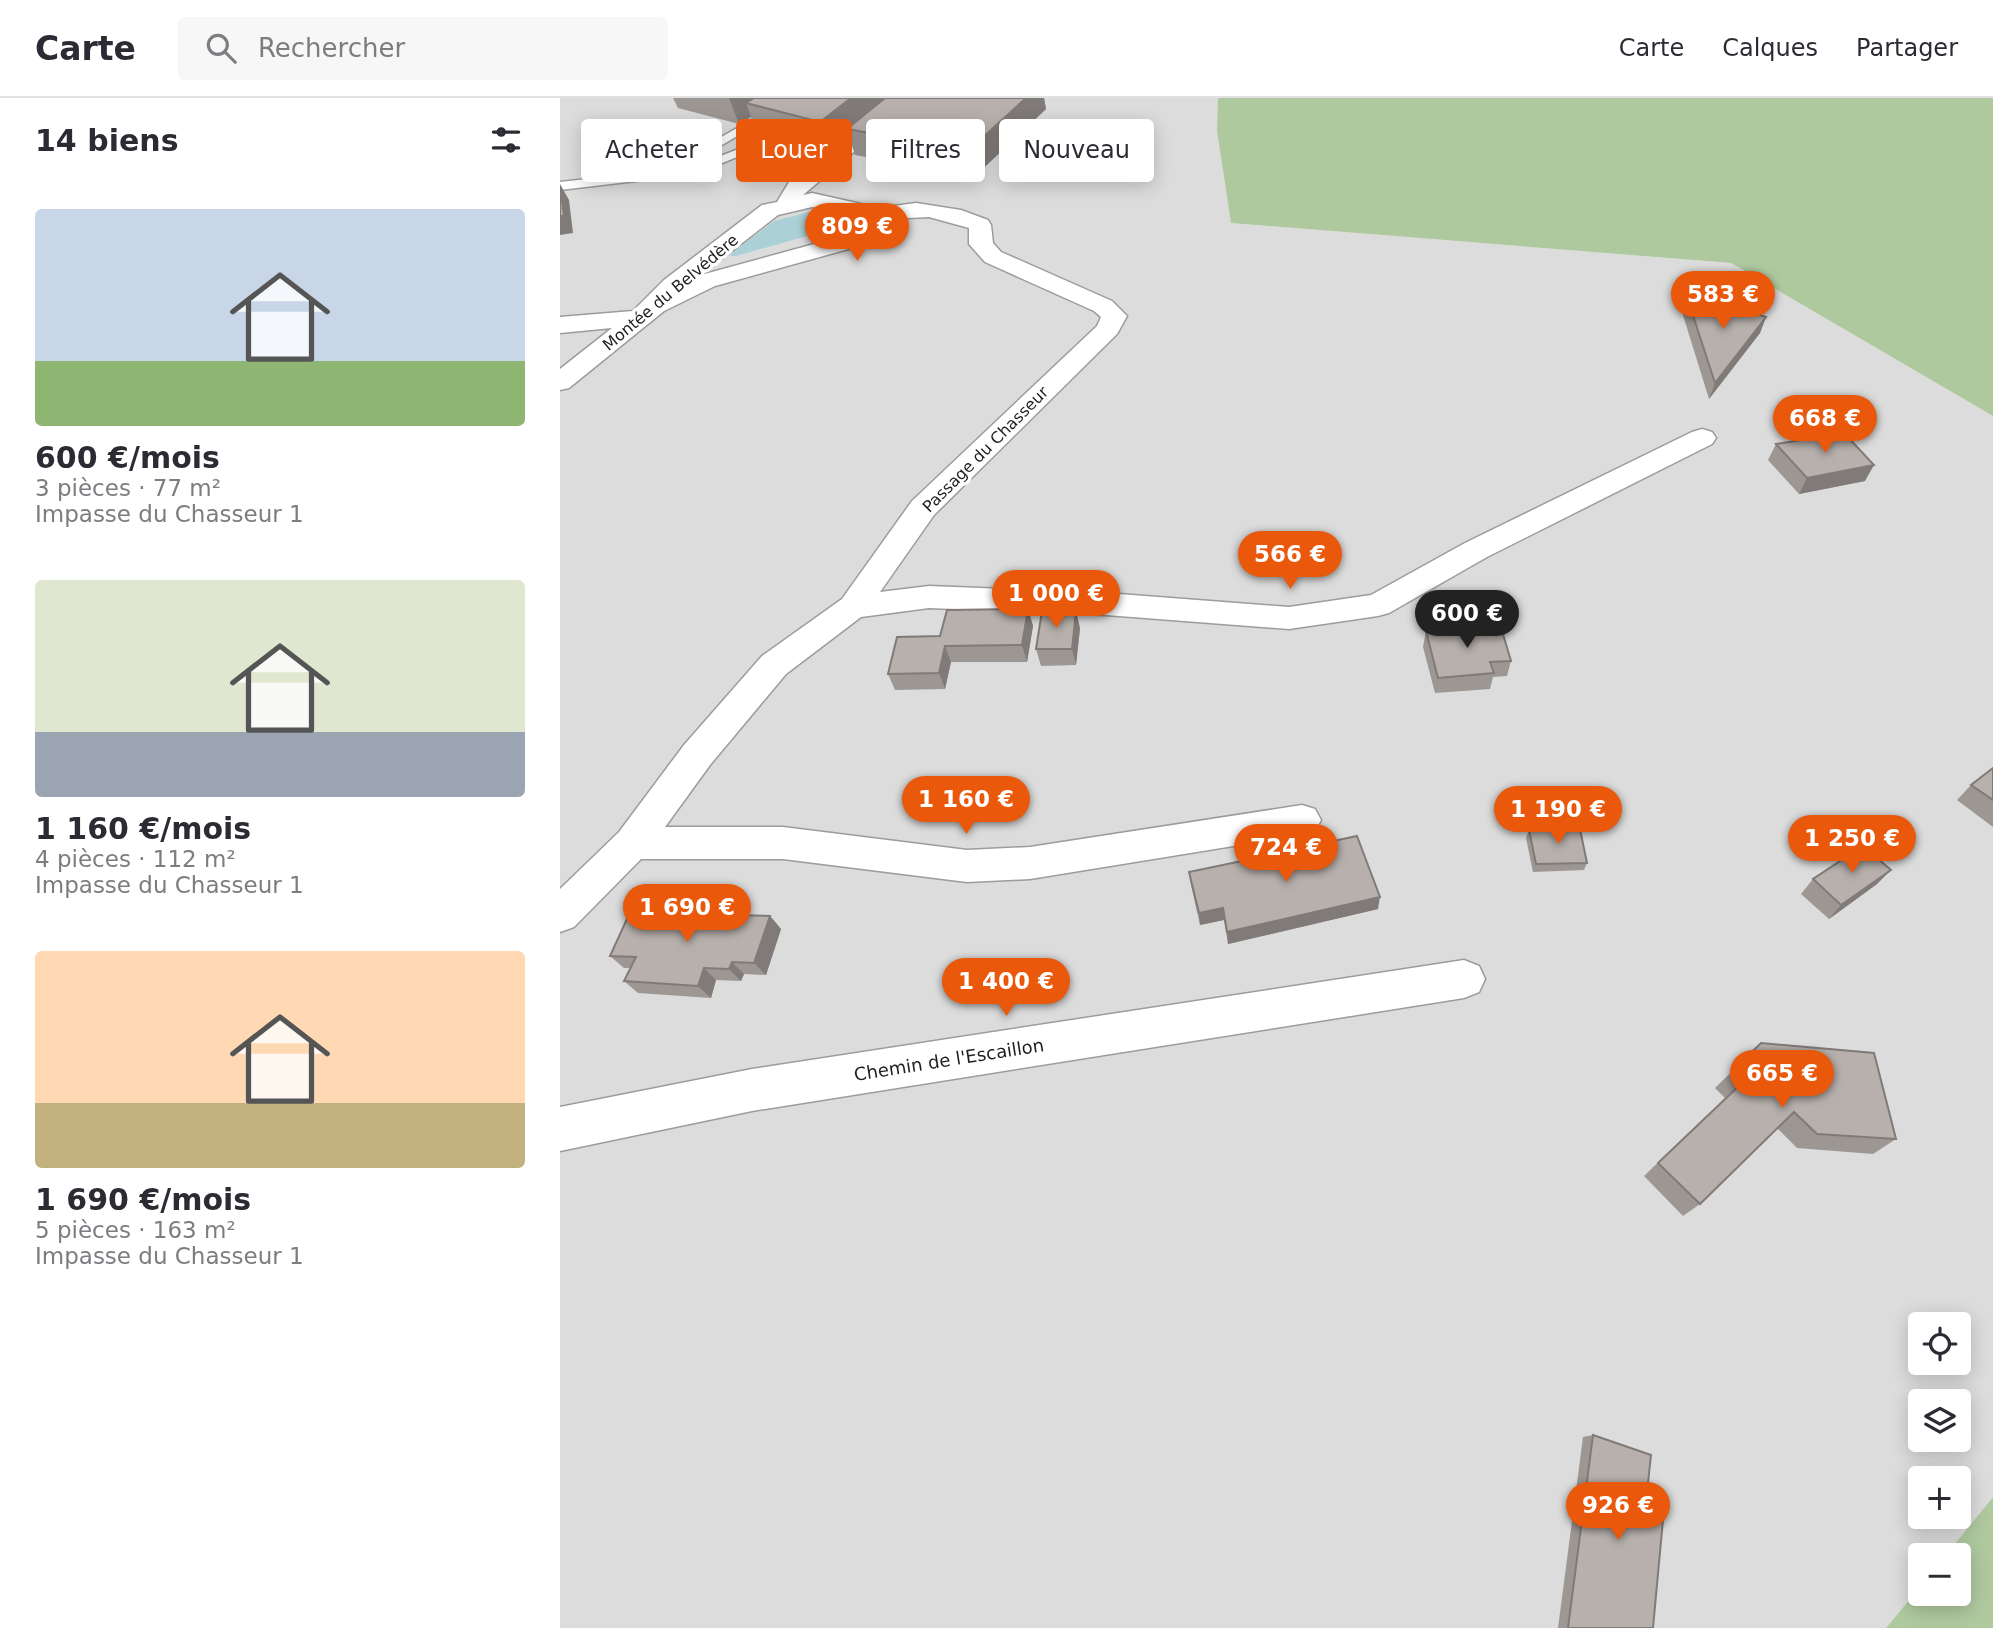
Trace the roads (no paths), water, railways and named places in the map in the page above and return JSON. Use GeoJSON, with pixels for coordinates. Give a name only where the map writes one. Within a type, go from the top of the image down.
{"type":"FeatureCollection","features":[{"type":"Feature","properties":{"kind":"street","name":"Montée du Belvédère"},"geometry":{"type":"LineString","coordinates":[[852,143],[908,98]]}},
{"type":"Feature","properties":{"kind":"street","name":"Montée du Belvédère"},"geometry":{"type":"LineString","coordinates":[[560,382],[648,312],[673,285],[770,210],[787,204],[803,182]]}},
{"type":"Feature","properties":{"kind":"street","name":"Passage du Chasseur"},"geometry":{"type":"LineString","coordinates":[[560,915],[632,843],[697,755],[774,665],[853,607],[923,509],[1108,329],[1114,316],[1103,306],[993,257],[981,244],[968,220],[909,208],[876,215],[867,210],[813,200],[787,204]]}},
{"type":"Feature","properties":{"kind":"street"},"geometry":{"type":"LineString","coordinates":[[560,325],[648,312],[706,281],[855,240],[872,232],[878,223],[876,215]]}},
{"type":"Feature","properties":{"kind":"street"},"geometry":{"type":"LineString","coordinates":[[853,607],[929,597],[1106,604],[1289,618],[1378,605],[1476,550],[1702,438]]}},
{"type":"Feature","properties":{"kind":"street"},"geometry":{"type":"LineString","coordinates":[[632,843],[783,843],[979,865],[1030,863],[1302,820]]}},
{"type":"Feature","properties":{"kind":"street","name":"Chemin de l'Escaillon"},"geometry":{"type":"LineString","coordinates":[[560,1129],[752,1090],[1464,979]]}},
{"type":"Feature","properties":{"kind":"lane"},"geometry":{"type":"LineString","coordinates":[[722,140],[797,98]]}},
{"type":"Feature","properties":{"kind":"lane"},"geometry":{"type":"LineString","coordinates":[[560,186],[695,170],[736,154]]}},
{"type":"Feature","properties":{"kind":"water"},"geometry":{"type":"Polygon","coordinates":[[[813,211],[842,219],[845,225],[835,233],[821,232],[731,256],[731,253],[774,221],[813,211]]]}}]}
